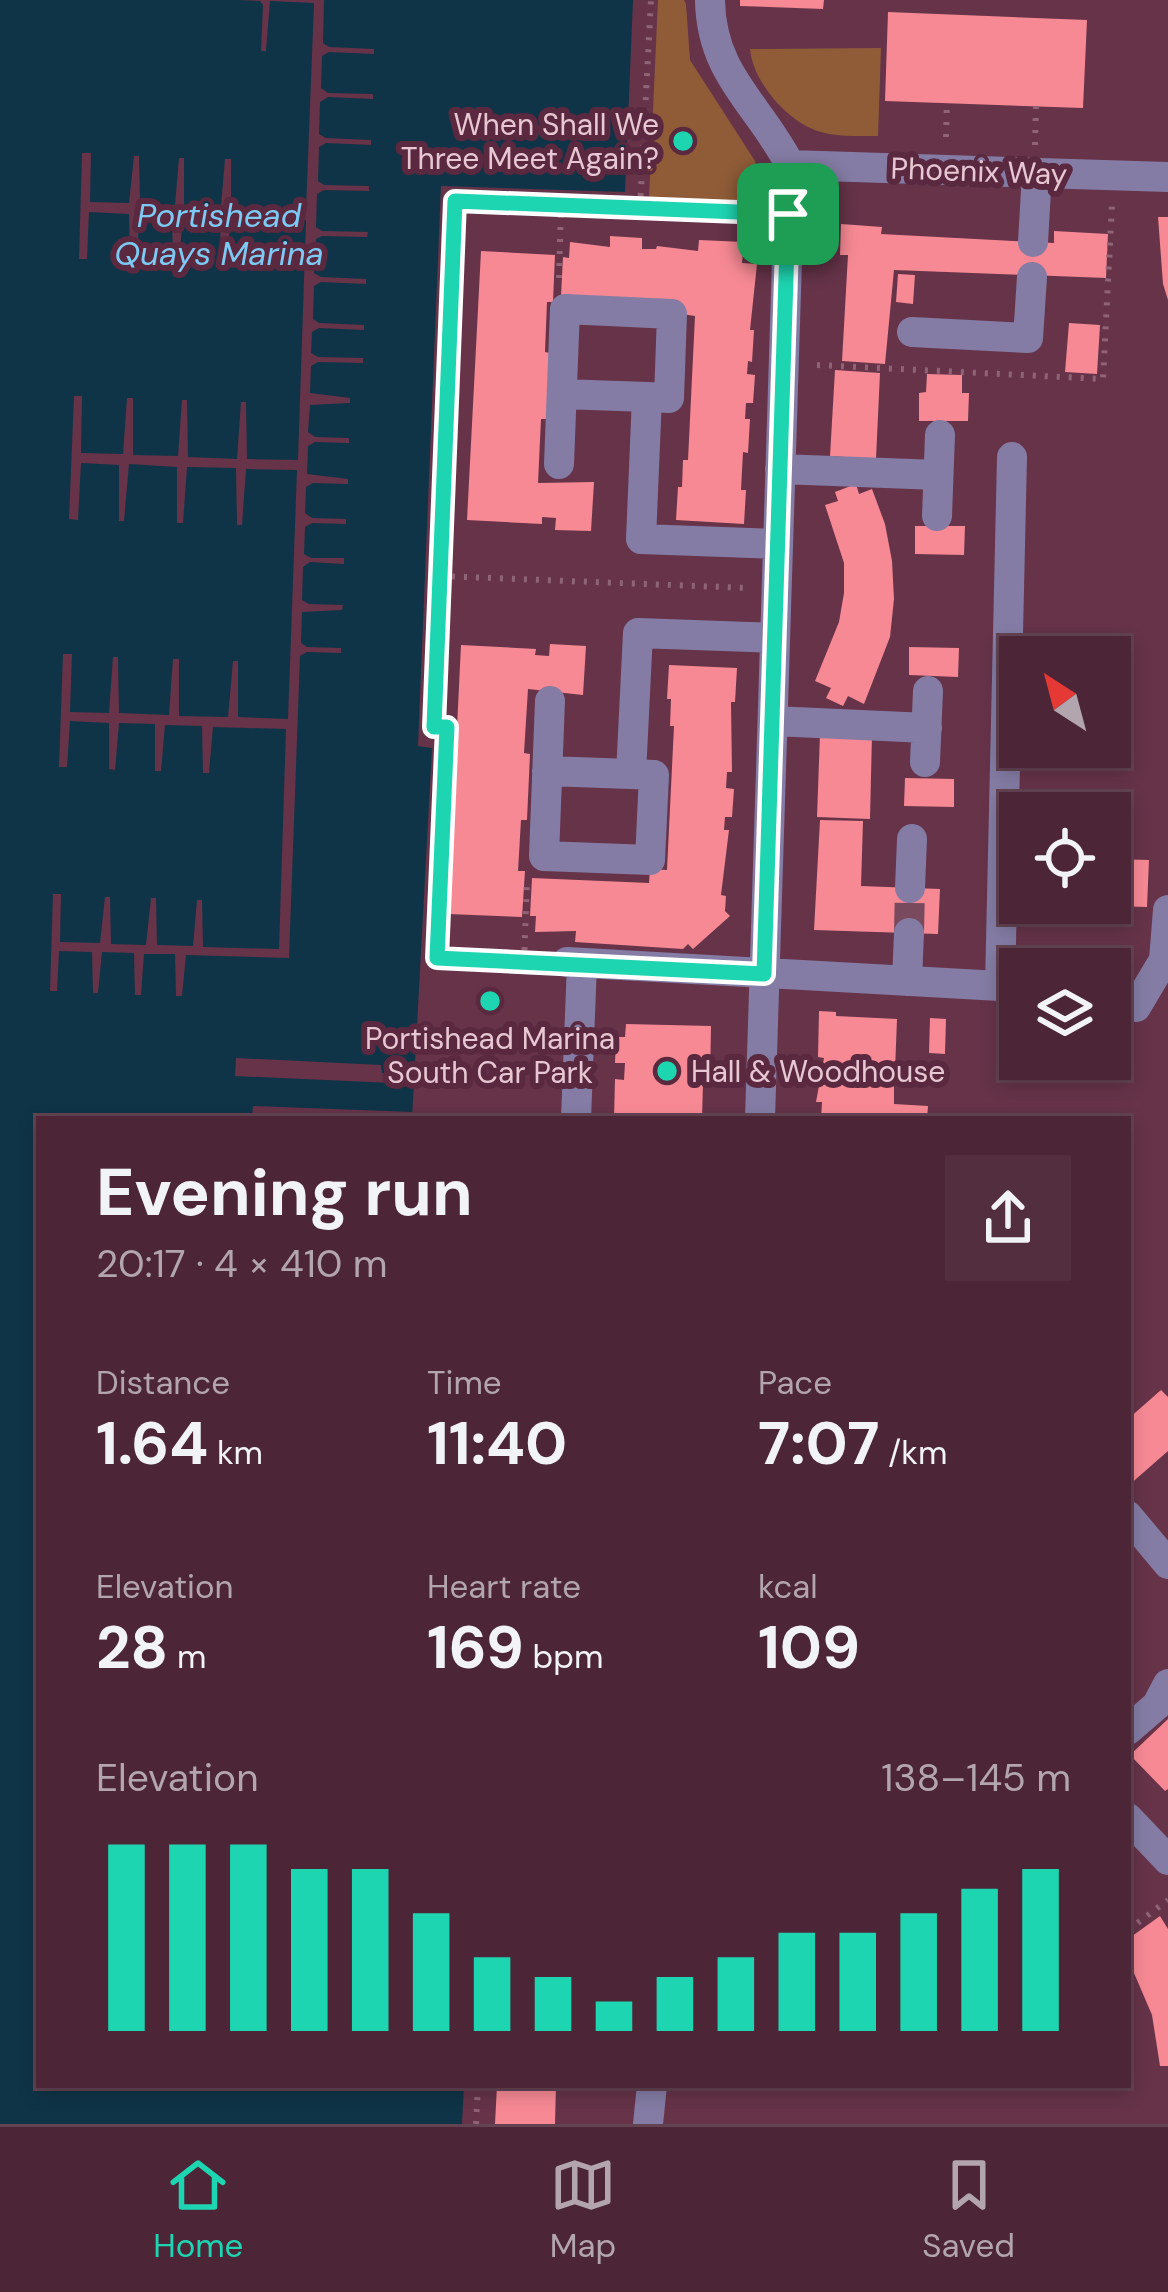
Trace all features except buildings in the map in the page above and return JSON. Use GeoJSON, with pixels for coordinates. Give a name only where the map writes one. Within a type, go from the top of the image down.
{"type":"FeatureCollection","features":[{"type":"Feature","properties":{"kind":"street"},"geometry":{"type":"LineString","coordinates":[[710,0],[711,29],[721,62],[790,165],[760,1116]]}},
{"type":"Feature","properties":{"kind":"street","name":"Phoenix Way"},"geometry":{"type":"LineString","coordinates":[[790,165],[1168,177]]}},
{"type":"Feature","properties":{"kind":"street"},"geometry":{"type":"LineString","coordinates":[[1034,242],[1037,173]]}},
{"type":"Feature","properties":{"kind":"street"},"geometry":{"type":"LineString","coordinates":[[911,332],[1028,338],[1031,277]]}},
{"type":"Feature","properties":{"kind":"street"},"geometry":{"type":"LineString","coordinates":[[560,464],[562,394],[566,309],[672,314],[669,398],[562,394]]}},
{"type":"Feature","properties":{"kind":"street"},"geometry":{"type":"LineString","coordinates":[[647,397],[641,539],[778,544]]}},
{"type":"Feature","properties":{"kind":"street"},"geometry":{"type":"LineString","coordinates":[[937,516],[940,435]]}},
{"type":"Feature","properties":{"kind":"street"},"geometry":{"type":"LineString","coordinates":[[576,1116],[574,963],[1000,986],[1012,457]]}},
{"type":"Feature","properties":{"kind":"street"},"geometry":{"type":"LineString","coordinates":[[780,469],[938,475]]}},
{"type":"Feature","properties":{"kind":"street"},"geometry":{"type":"LineString","coordinates":[[632,774],[638,633],[775,638]]}},
{"type":"Feature","properties":{"kind":"street"},"geometry":{"type":"LineString","coordinates":[[925,762],[928,691]]}},
{"type":"Feature","properties":{"kind":"street"},"geometry":{"type":"LineString","coordinates":[[547,771],[654,775],[650,860],[544,856],[547,771],[550,701]]}},
{"type":"Feature","properties":{"kind":"street"},"geometry":{"type":"LineString","coordinates":[[772,721],[926,728]]}},
{"type":"Feature","properties":{"kind":"street"},"geometry":{"type":"LineString","coordinates":[[910,888],[912,838]]}},
{"type":"Feature","properties":{"kind":"street"},"geometry":{"type":"LineString","coordinates":[[1136,1007],[1164,960],[1168,910]]}},
{"type":"Feature","properties":{"kind":"street"},"geometry":{"type":"LineString","coordinates":[[907,981],[909,933]]}},
{"type":"Feature","properties":{"kind":"street"},"geometry":{"type":"LineString","coordinates":[[1131,1520],[1168,1564]]}},
{"type":"Feature","properties":{"kind":"street"},"geometry":{"type":"LineString","coordinates":[[1131,1727],[1157,1705],[1168,1687]]}},
{"type":"Feature","properties":{"kind":"street"},"geometry":{"type":"LineString","coordinates":[[1131,1821],[1168,1860]]}},
{"type":"Feature","properties":{"kind":"street"},"geometry":{"type":"LineString","coordinates":[[648,2124],[652,2088]]}},
{"type":"Feature","properties":{"kind":"path"},"geometry":{"type":"LineString","coordinates":[[640,208],[651,0]]}},
{"type":"Feature","properties":{"kind":"path"},"geometry":{"type":"LineString","coordinates":[[574,963],[437,958],[447,727],[434,727],[455,201],[788,214]]}},
{"type":"Feature","properties":{"kind":"path"},"geometry":{"type":"LineString","coordinates":[[561,206],[557,309],[566,309]]}},
{"type":"Feature","properties":{"kind":"path"},"geometry":{"type":"LineString","coordinates":[[440,576],[777,589]]}},
{"type":"Feature","properties":{"kind":"path"},"geometry":{"type":"LineString","coordinates":[[524,962],[528,855],[544,856]]}},
{"type":"Feature","properties":{"kind":"path"},"geometry":{"type":"LineString","coordinates":[[1131,1928],[1168,1900]]}},
{"type":"Feature","properties":{"kind":"path"},"geometry":{"type":"LineString","coordinates":[[476,2124],[478,2088]]}},
{"type":"Feature","properties":{"kind":"shaded area"},"geometry":{"type":"Polygon","coordinates":[[[658,0],[684,0],[690,60],[755,161],[763,202],[649,198],[658,0]]]}},
{"type":"Feature","properties":{"kind":"shaded area"},"geometry":{"type":"Polygon","coordinates":[[[881,48],[878,136],[828,134],[796,120],[765,87],[750,49],[881,48]]]}},
{"type":"Feature","properties":{"kind":"water","name":"Portishead Quays Marina"},"geometry":{"type":"Polygon","coordinates":[[[0,0],[633,0],[625,192],[441,186],[418,746],[432,748],[412,1116],[36,1116],[36,2088],[464,2088],[462,2124],[0,2124],[0,0]]]}},
{"type":"Feature","properties":{"kind":"pier"},"geometry":{"type":"Polygon","coordinates":[[[236,0],[324,0],[323,43],[374,49],[374,54],[329,52],[322,56],[321,88],[328,93],[373,94],[373,99],[328,97],[320,102],[319,134],[371,140],[371,145],[326,143],[319,147],[318,181],[369,186],[369,191],[317,194],[316,227],[368,232],[367,237],[316,239],[314,273],[366,279],[366,284],[321,282],[314,286],[313,319],[364,325],[364,330],[319,328],[312,332],[311,353],[363,358],[363,363],[311,366],[310,393],[350,398],[350,403],[310,405],[308,432],[315,437],[349,438],[349,443],[308,446],[307,474],[348,479],[348,484],[306,487],[305,513],[312,518],[346,519],[346,524],[305,527],[304,554],[344,558],[344,564],[310,562],[303,567],[302,600],[343,605],[342,610],[302,612],[301,643],[341,648],[341,653],[300,656],[289,958],[186,955],[182,996],[176,996],[175,954],[144,954],[141,995],[135,995],[134,953],[102,952],[98,993],[93,993],[92,952],[59,951],[57,991],[50,991],[53,894],[61,894],[60,942],[100,943],[105,897],[110,897],[111,944],[146,945],[151,898],[156,898],[157,945],[193,946],[197,900],[202,900],[203,947],[279,949],[286,729],[213,727],[209,773],[203,773],[202,726],[165,725],[161,771],[155,771],[155,724],[119,723],[115,770],[109,769],[109,723],[70,721],[67,767],[59,767],[63,654],[72,654],[70,712],[109,713],[113,657],[118,657],[119,713],[169,715],[173,659],[179,659],[179,716],[228,717],[233,661],[238,661],[238,717],[288,719],[297,470],[246,469],[242,525],[237,525],[236,468],[187,467],[183,523],[177,523],[177,467],[129,464],[124,521],[119,521],[119,465],[81,463],[78,520],[69,519],[74,396],[82,396],[81,453],[123,454],[127,398],[133,398],[133,455],[178,456],[182,400],[187,400],[188,457],[237,459],[241,402],[246,402],[247,459],[298,460],[306,220],[231,217],[226,264],[221,264],[220,217],[183,216],[179,262],[173,262],[172,215],[140,214],[136,261],[130,260],[129,214],[89,212],[87,259],[79,259],[82,153],[91,153],[90,202],[129,203],[134,156],[139,156],[140,204],[175,205],[179,158],[184,158],[184,205],[221,206],[225,159],[231,159],[231,207],[306,209],[314,3],[270,1],[266,51],[261,51],[263,5],[236,0]]]}},
{"type":"Feature","properties":{"kind":"pier"},"geometry":{"type":"Polygon","coordinates":[[[236,1058],[381,1065],[382,1073],[414,1074],[414,1084],[235,1076],[236,1058]]]}},
{"type":"Feature","properties":{"kind":"pier"},"geometry":{"type":"Polygon","coordinates":[[[253,1106],[413,1112],[412,1116],[252,1116],[253,1106]]]}},
{"type":"Feature","properties":{"kind":"tunnel"},"geometry":{"type":"LineString","coordinates":[[909,933],[910,888]]}},
{"type":"Feature","properties":{"kind":"place","name":"When Shall We Three Meet Again?"},"geometry":{"type":"Point","coordinates":[683,141]}},
{"type":"Feature","properties":{"kind":"place","name":"Portishead Marina South Car Park"},"geometry":{"type":"Point","coordinates":[490,1001]}},
{"type":"Feature","properties":{"kind":"place","name":"Hall & Woodhouse"},"geometry":{"type":"Point","coordinates":[667,1071]}},
{"type":"Feature","properties":{"kind":"route"},"geometry":{"type":"LineString","coordinates":[[455,201],[788,214],[764,974],[437,958],[447,727],[434,727],[455,201]]}}]}
